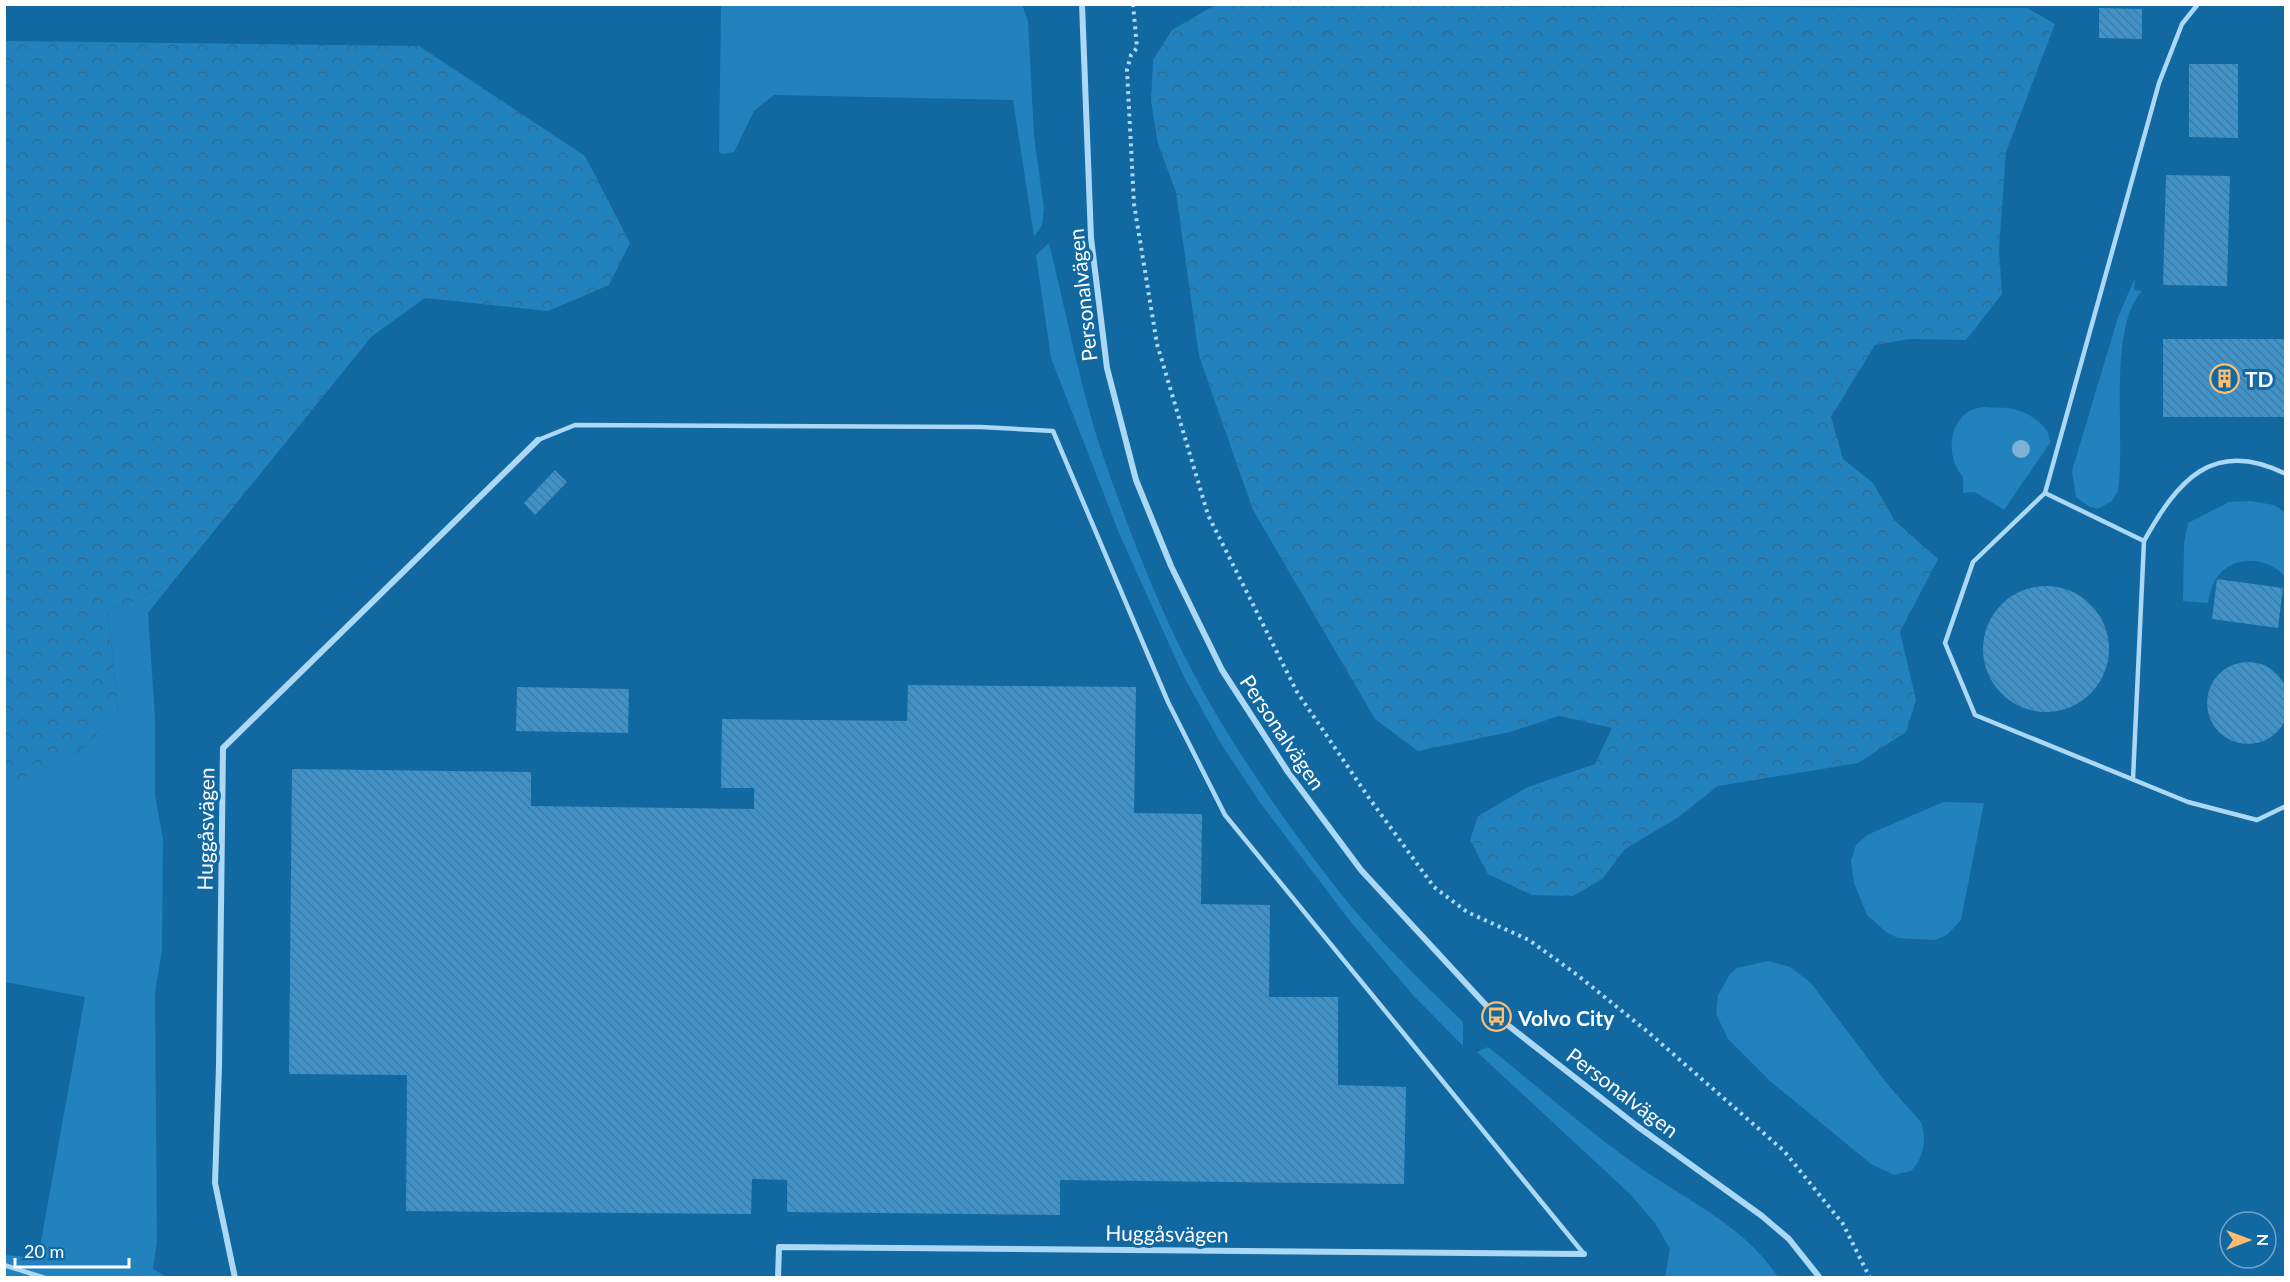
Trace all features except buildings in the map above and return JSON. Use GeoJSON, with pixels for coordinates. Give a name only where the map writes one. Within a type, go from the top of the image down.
{"type":"FeatureCollection","features":[{"type":"Feature","properties":{"kind":"street","name":"Personalvägen"},"geometry":{"type":"LineString","coordinates":[[1082,4],[1091,238],[1107,368],[1136,480],[1171,566],[1222,670],[1288,771],[1361,870],[1496,1016],[1638,1126],[1762,1216],[1789,1239],[1820,1278]]}},
{"type":"Feature","properties":{"kind":"street","name":"Huggåsvägen"},"geometry":{"type":"LineString","coordinates":[[235,1278],[215,1183],[219,1066],[223,748],[538,440]]}},
{"type":"Feature","properties":{"kind":"street","name":"Huggåsvägen"},"geometry":{"type":"LineString","coordinates":[[778,1278],[779,1247],[1584,1254]]}},
{"type":"Feature","properties":{"kind":"lane"},"geometry":{"type":"LineString","coordinates":[[2198,4],[2182,24],[2159,83],[2044,493],[1973,562],[1946,643],[1975,715],[2188,802],[2257,820],[2286,806]]}},
{"type":"Feature","properties":{"kind":"lane"},"geometry":{"type":"LineString","coordinates":[[538,440],[575,425],[981,427],[1053,431],[1168,702],[1225,815],[1584,1254]]}},
{"type":"Feature","properties":{"kind":"lane"},"geometry":{"type":"LineString","coordinates":[[2133,779],[2144,541],[2164,504],[2194,472],[2229,461],[2267,465],[2286,474]]}},
{"type":"Feature","properties":{"kind":"lane"},"geometry":{"type":"LineString","coordinates":[[2044,493],[2144,541]]}},
{"type":"Feature","properties":{"kind":"lane"},"geometry":{"type":"LineString","coordinates":[[4,1265],[45,1278]]}},
{"type":"Feature","properties":{"kind":"path"},"geometry":{"type":"LineString","coordinates":[[1133,4],[1137,48],[1131,55],[1127,70],[1134,204],[1157,344],[1208,515],[1297,692],[1369,798],[1434,887],[1467,912],[1529,940],[1576,974],[1648,1032],[1784,1151],[1843,1224],[1870,1278]]}},
{"type":"Feature","properties":{"kind":"green space"},"geometry":{"type":"Polygon","coordinates":[[[1022,4],[1028,21],[1034,136],[1044,209],[1042,226],[1034,236],[1013,100],[774,95],[754,111],[734,152],[722,154],[719,151],[721,5],[1022,4]]]}},
{"type":"Feature","properties":{"kind":"green space"},"geometry":{"type":"Polygon","coordinates":[[[1215,5],[2027,8],[2055,24],[2006,152],[1999,250],[2002,294],[1966,340],[1909,339],[1875,345],[1831,417],[1843,459],[1873,483],[1895,521],[1938,559],[1900,632],[1916,700],[1906,732],[1858,763],[1718,786],[1677,818],[1625,849],[1602,879],[1573,896],[1532,895],[1488,874],[1470,840],[1478,816],[1528,787],[1595,764],[1612,728],[1559,716],[1510,732],[1418,751],[1375,719],[1253,510],[1199,356],[1176,192],[1158,144],[1151,101],[1153,60],[1172,30],[1215,5]]]}},
{"type":"Feature","properties":{"kind":"green space"},"geometry":{"type":"Polygon","coordinates":[[[5,41],[419,46],[585,156],[630,243],[609,285],[548,311],[425,298],[372,336],[171,584],[108,611],[118,711],[78,753],[5,785],[5,41]]]}},
{"type":"Feature","properties":{"kind":"green space"},"geometry":{"type":"Polygon","coordinates":[[[1049,243],[1079,373],[1101,450],[1145,569],[1193,672],[1252,771],[1318,865],[1370,928],[1463,1022],[1463,1046],[1413,995],[1350,921],[1261,804],[1221,744],[1183,675],[1119,533],[1051,358],[1036,255],[1049,243]]]}},
{"type":"Feature","properties":{"kind":"green space"},"geometry":{"type":"Polygon","coordinates":[[[2135,278],[2134,290],[2142,291],[2131,308],[2121,358],[2118,491],[2112,501],[2097,509],[2088,506],[2076,497],[2072,471],[2118,317],[2135,278]]]}},
{"type":"Feature","properties":{"kind":"green space"},"geometry":{"type":"Polygon","coordinates":[[[1984,407],[2011,408],[2026,413],[2043,426],[2049,437],[2050,443],[2004,510],[1975,492],[1963,493],[1963,477],[1953,457],[1953,435],[1957,424],[1972,410],[1984,407]]]}},
{"type":"Feature","properties":{"kind":"green space"},"geometry":{"type":"Polygon","coordinates":[[[2250,501],[2274,505],[2285,512],[2285,577],[2270,565],[2242,561],[2225,569],[2218,576],[2208,603],[2183,601],[2184,544],[2188,523],[2229,502],[2250,501]]]}},
{"type":"Feature","properties":{"kind":"green space"},"geometry":{"type":"Polygon","coordinates":[[[171,584],[148,613],[155,718],[155,795],[163,839],[162,950],[155,993],[157,1242],[153,1269],[167,1277],[5,1277],[5,1255],[38,1258],[85,997],[5,982],[4,785],[78,753],[118,711],[108,611],[171,584]]]}},
{"type":"Feature","properties":{"kind":"green space"},"geometry":{"type":"Polygon","coordinates":[[[1943,802],[1984,803],[1961,920],[1947,935],[1935,940],[1898,938],[1886,932],[1867,915],[1854,883],[1851,861],[1856,845],[1867,835],[1943,802]]]}},
{"type":"Feature","properties":{"kind":"green space"},"geometry":{"type":"Polygon","coordinates":[[[1768,961],[1790,967],[1811,983],[1888,1085],[1921,1122],[1924,1135],[1923,1148],[1919,1160],[1911,1171],[1894,1175],[1871,1164],[1770,1081],[1728,1039],[1716,1014],[1718,995],[1730,974],[1737,968],[1768,961]]]}},
{"type":"Feature","properties":{"kind":"green space"},"geometry":{"type":"Polygon","coordinates":[[[1488,1047],[1616,1150],[1731,1227],[1764,1258],[1778,1277],[1665,1277],[1670,1249],[1655,1223],[1630,1194],[1477,1052],[1488,1047]]]}},
{"type":"Feature","properties":{"kind":"place","name":"TD"},"geometry":{"type":"Point","coordinates":[2224,378]}},
{"type":"Feature","properties":{"kind":"place","name":"Volvo City"},"geometry":{"type":"Point","coordinates":[1497,1017]}}]}
